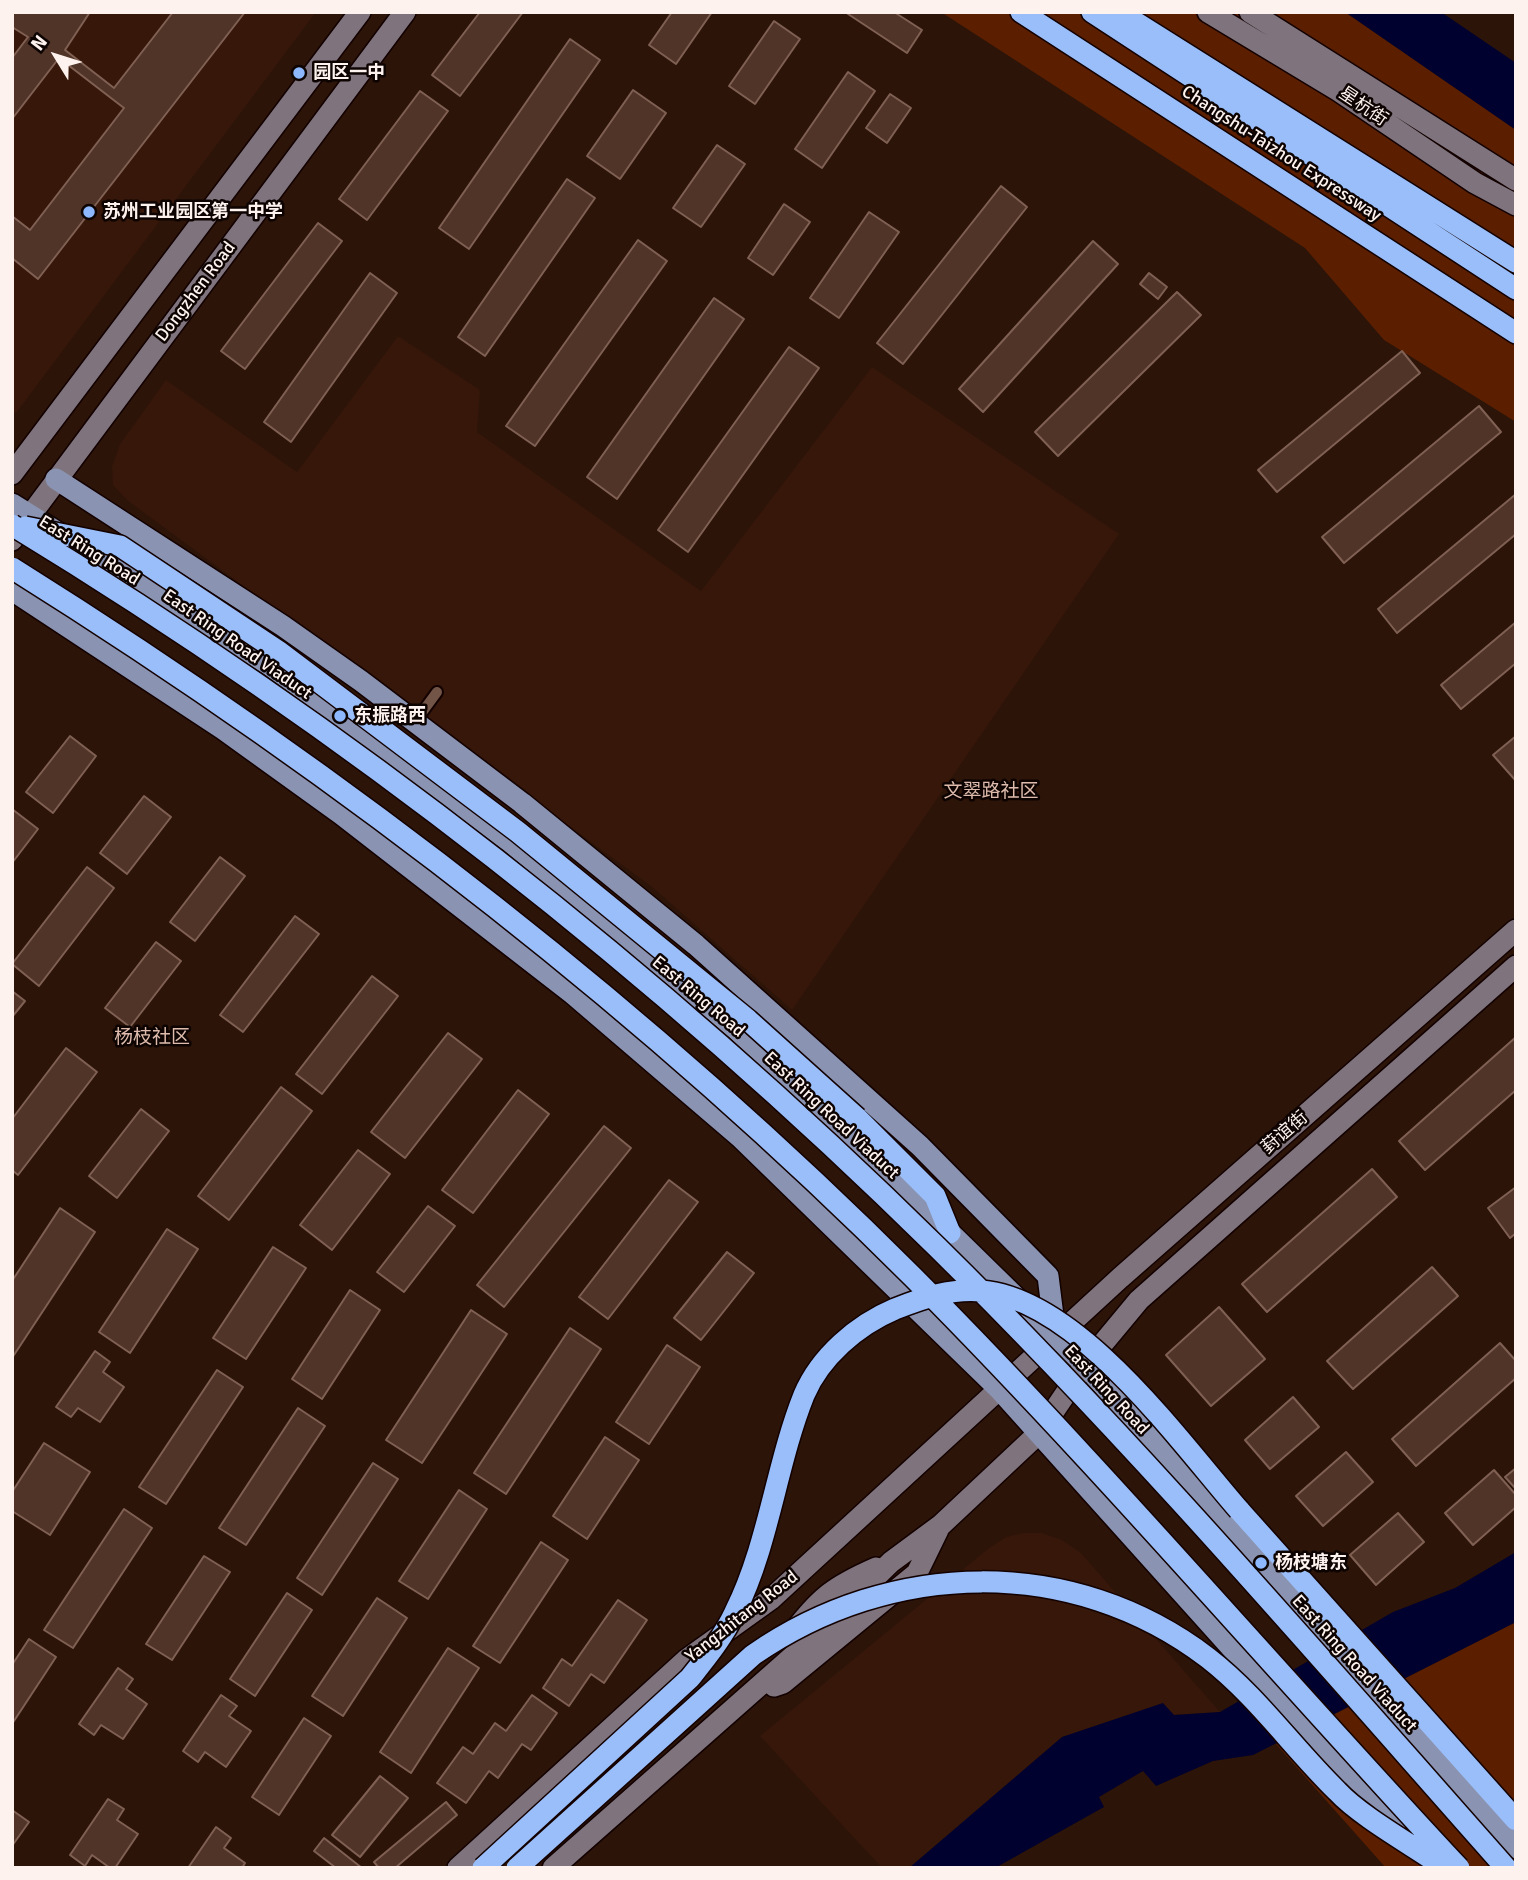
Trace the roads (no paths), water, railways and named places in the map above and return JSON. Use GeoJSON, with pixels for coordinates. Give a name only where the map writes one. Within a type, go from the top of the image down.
{"type":"FeatureCollection","features":[{"type":"Feature","properties":{"kind":"highway","name":"Changshu-Taizhou Expressway"},"geometry":{"type":"LineString","coordinates":[[1021,12],[1516,336]]}},
{"type":"Feature","properties":{"kind":"highway","name":"Changshu-Taizhou Expressway"},"geometry":{"type":"LineString","coordinates":[[1091,12],[1516,289]]}},
{"type":"Feature","properties":{"kind":"highway"},"geometry":{"type":"LineString","coordinates":[[1119,12],[1516,262]]}},
{"type":"Feature","properties":{"kind":"highway"},"geometry":{"type":"LineString","coordinates":[[17,517],[120,546],[278,651],[529,841],[748,1020],[857,1118],[935,1196],[950,1233]]}},
{"type":"Feature","properties":{"kind":"highway","name":"East Ring Road Viaduct"},"geometry":{"type":"LineString","coordinates":[[17,517],[101,579],[375,770],[611,952],[723,1047],[938,1248],[1108,1422],[1506,1868]]}},
{"type":"Feature","properties":{"kind":"highway"},"geometry":{"type":"LineString","coordinates":[[12,569],[234,714],[352,799],[585,981],[695,1074],[912,1276],[1052,1422],[1459,1868]]}},
{"type":"Feature","properties":{"kind":"highway"},"geometry":{"type":"LineString","coordinates":[[483,1868],[690,1678],[708,1656],[735,1613],[754,1563],[798,1411],[809,1384],[829,1357],[851,1336],[890,1311],[938,1293],[980,1290],[1016,1298],[1060,1323],[1106,1359],[1516,1821]]}},
{"type":"Feature","properties":{"kind":"highway"},"geometry":{"type":"LineString","coordinates":[[517,1868],[753,1655],[776,1638],[813,1620],[894,1592],[946,1583],[989,1581],[1037,1585],[1097,1597],[1165,1630],[1206,1657],[1240,1686],[1339,1794],[1445,1868]]}},
{"type":"Feature","properties":{"kind":"highway"},"geometry":{"type":"LineString","coordinates":[[1471,1770],[1516,1836]]}},
{"type":"Feature","properties":{"kind":"main road"},"geometry":{"type":"LineString","coordinates":[[12,474],[360,12]]}},
{"type":"Feature","properties":{"kind":"main road","name":"Dongzhen Road"},"geometry":{"type":"LineString","coordinates":[[12,540],[17,517],[56,479],[405,12]]}},
{"type":"Feature","properties":{"kind":"main road","name":"星杭街"},"geometry":{"type":"LineString","coordinates":[[1208,12],[1339,91],[1475,183],[1516,205]]}},
{"type":"Feature","properties":{"kind":"main road","name":"星杭街"},"geometry":{"type":"LineString","coordinates":[[1250,12],[1351,73],[1516,180]]}},
{"type":"Feature","properties":{"kind":"main road"},"geometry":{"type":"LineString","coordinates":[[56,479],[245,601],[415,722],[522,803],[696,944],[920,1146],[1048,1276],[1056,1337]]}},
{"type":"Feature","properties":{"kind":"main road","name":"East Ring Road"},"geometry":{"type":"LineString","coordinates":[[17,517],[268,664],[509,841],[737,1030],[1085,1365],[1516,1848]]}},
{"type":"Feature","properties":{"kind":"main road"},"geometry":{"type":"LineString","coordinates":[[12,590],[223,729],[341,814],[573,994],[740,1137],[1000,1390],[1429,1868]]}},
{"type":"Feature","properties":{"kind":"main road"},"geometry":{"type":"LineString","coordinates":[[245,601],[243,626],[250,643],[268,664]]}},
{"type":"Feature","properties":{"kind":"main road"},"geometry":{"type":"LineString","coordinates":[[383,747],[398,744],[415,722]]}},
{"type":"Feature","properties":{"kind":"main road","name":"葑谊街"},"geometry":{"type":"LineString","coordinates":[[1056,1337],[1516,930]]}},
{"type":"Feature","properties":{"kind":"main road","name":"葑谊街"},"geometry":{"type":"LineString","coordinates":[[1085,1365],[1139,1300],[1516,966]]}},
{"type":"Feature","properties":{"kind":"main road","name":"Yangzhitang Road"},"geometry":{"type":"LineString","coordinates":[[458,1868],[686,1660],[771,1599],[1056,1337]]}},
{"type":"Feature","properties":{"kind":"main road"},"geometry":{"type":"LineString","coordinates":[[553,1868],[810,1641],[891,1562],[941,1525],[1039,1433],[1085,1365]]}},
{"type":"Feature","properties":{"kind":"main road"},"geometry":{"type":"LineString","coordinates":[[746,1697],[783,1683],[917,1573],[941,1525]]}},
{"type":"Feature","properties":{"kind":"lane"},"geometry":{"type":"LineString","coordinates":[[415,722],[437,692]]}},
{"type":"Feature","properties":{"kind":"water"},"geometry":{"type":"Polygon","coordinates":[[[1345,12],[1441,12],[1516,63],[1516,130],[1345,12]]]}},
{"type":"Feature","properties":{"kind":"water"},"geometry":{"type":"Polygon","coordinates":[[[1516,1552],[1516,1622],[1253,1755],[1213,1761],[1156,1786],[1143,1771],[1099,1797],[1104,1807],[995,1868],[909,1868],[1062,1737],[1163,1703],[1174,1715],[1220,1712],[1393,1612],[1455,1588],[1516,1552]]]}},
{"type":"Feature","properties":{"kind":"place","name":"园区一中"},"geometry":{"type":"Point","coordinates":[299,73]}},
{"type":"Feature","properties":{"kind":"place","name":"苏州工业园区第一中学"},"geometry":{"type":"Point","coordinates":[89,212]}},
{"type":"Feature","properties":{"kind":"place","name":"东振路西"},"geometry":{"type":"Point","coordinates":[340,716]}},
{"type":"Feature","properties":{"kind":"place","name":"杨枝塘东"},"geometry":{"type":"Point","coordinates":[1261,1563]}},
{"type":"Feature","properties":{"kind":"district","name":"文翠路社区"},"geometry":{"type":"Point","coordinates":[991,792]}},
{"type":"Feature","properties":{"kind":"district","name":"杨枝社区"},"geometry":{"type":"Point","coordinates":[152,1038]}}]}
